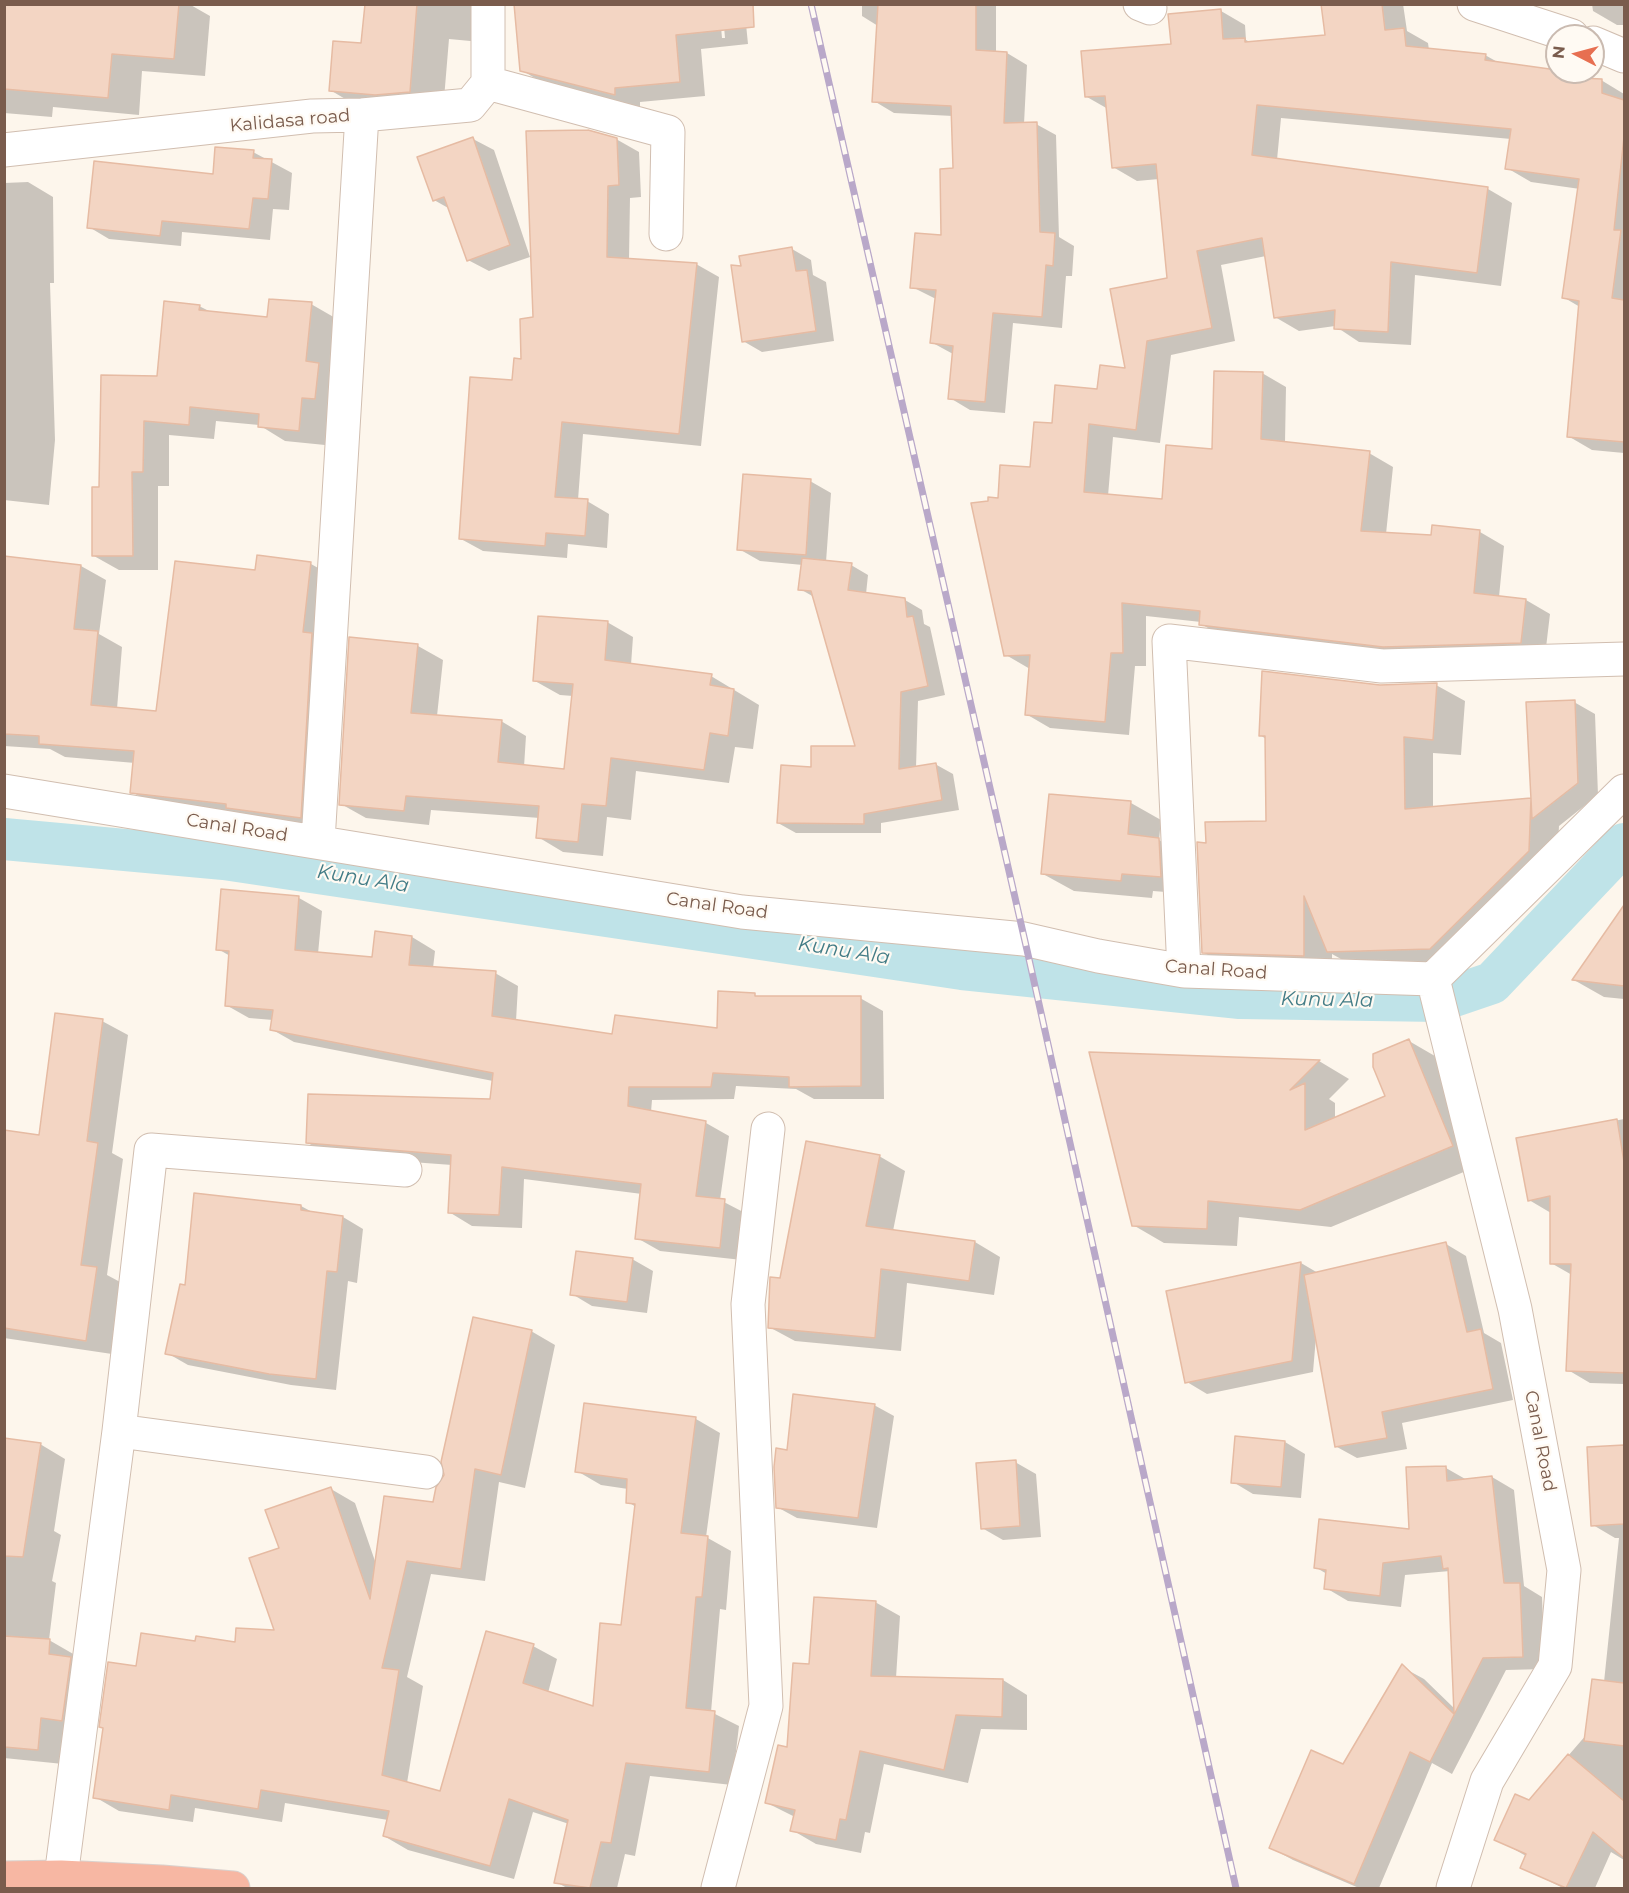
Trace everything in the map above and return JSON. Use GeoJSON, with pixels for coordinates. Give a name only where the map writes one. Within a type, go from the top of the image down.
{"type":"FeatureCollection","features":[{"type":"Feature","properties":{"kind":"highway"},"geometry":{"type":"LineString","coordinates":[[4,1878],[61,1877],[162,1881],[232,1888]]}},
{"type":"Feature","properties":{"kind":"street"},"geometry":{"type":"LineString","coordinates":[[488,4],[488,83],[668,132],[666,234]]}},
{"type":"Feature","properties":{"kind":"street"},"geometry":{"type":"LineString","coordinates":[[1474,4],[1545,27]]}},
{"type":"Feature","properties":{"kind":"street"},"geometry":{"type":"LineString","coordinates":[[1605,48],[1624,56]]}},
{"type":"Feature","properties":{"kind":"street","name":"Kalidasa road"},"geometry":{"type":"LineString","coordinates":[[4,150],[312,116],[362,115],[471,105],[488,83]]}},
{"type":"Feature","properties":{"kind":"street"},"geometry":{"type":"LineString","coordinates":[[318,841],[362,115]]}},
{"type":"Feature","properties":{"kind":"street"},"geometry":{"type":"LineString","coordinates":[[1184,971],[1169,641],[1382,666],[1624,658]]}},
{"type":"Feature","properties":{"kind":"street","name":"Canal Road"},"geometry":{"type":"LineString","coordinates":[[4,791],[742,912],[1024,939],[1098,956],[1184,971],[1433,979],[1515,1309],[1564,1570],[1555,1666],[1487,1781],[1453,1888]]}},
{"type":"Feature","properties":{"kind":"street"},"geometry":{"type":"LineString","coordinates":[[1433,979],[1624,791]]}},
{"type":"Feature","properties":{"kind":"street"},"geometry":{"type":"LineString","coordinates":[[718,1888],[766,1706],[748,1304],[768,1129]]}},
{"type":"Feature","properties":{"kind":"street"},"geometry":{"type":"LineString","coordinates":[[61,1877],[119,1431],[151,1150],[405,1170]]}},
{"type":"Feature","properties":{"kind":"street"},"geometry":{"type":"LineString","coordinates":[[119,1431],[426,1472]]}},
{"type":"Feature","properties":{"kind":"building"},"geometry":{"type":"Polygon","coordinates":[[[4,4],[179,4],[174,59],[112,54],[108,98],[4,89],[4,4]]]}},
{"type":"Feature","properties":{"kind":"building"},"geometry":{"type":"Polygon","coordinates":[[[365,4],[417,4],[410,92],[375,95],[329,91],[333,41],[361,43],[365,4]]]}},
{"type":"Feature","properties":{"kind":"building"},"geometry":{"type":"Polygon","coordinates":[[[514,4],[753,4],[754,27],[676,35],[680,82],[615,88],[615,95],[520,71],[514,4]]]}},
{"type":"Feature","properties":{"kind":"building"},"geometry":{"type":"Polygon","coordinates":[[[878,4],[976,4],[976,50],[1007,52],[1004,123],[1037,122],[1040,232],[1055,233],[1053,266],[1046,265],[1042,317],[993,313],[985,402],[948,399],[953,346],[930,343],[936,290],[910,288],[915,233],[941,235],[940,169],[953,168],[951,106],[872,102],[878,4]]]}},
{"type":"Feature","properties":{"kind":"building"},"geometry":{"type":"Polygon","coordinates":[[[1321,4],[1382,4],[1385,30],[1404,28],[1406,46],[1486,54],[1485,60],[1545,68],[1545,84],[1602,84],[1602,93],[1624,100],[1624,137],[1614,230],[1621,230],[1612,298],[1624,300],[1624,442],[1567,437],[1579,301],[1562,298],[1579,179],[1505,169],[1511,129],[1257,105],[1252,155],[1488,187],[1477,273],[1391,262],[1388,332],[1334,329],[1335,310],[1274,318],[1262,238],[1197,251],[1212,328],[1147,341],[1136,430],[1089,424],[1084,492],[1162,499],[1166,445],[1212,449],[1214,371],[1263,372],[1261,439],[1370,451],[1361,531],[1431,535],[1432,525],[1480,530],[1474,593],[1526,599],[1521,643],[1383,647],[1199,625],[1200,611],[1122,603],[1123,653],[1111,653],[1105,722],[1025,715],[1030,655],[1004,656],[971,503],[988,501],[988,497],[998,498],[1000,465],[1030,467],[1034,422],[1052,423],[1055,385],[1097,389],[1100,365],[1125,368],[1110,289],[1167,278],[1156,164],[1112,168],[1105,96],[1085,97],[1081,51],[1171,44],[1168,14],[1221,9],[1223,39],[1245,38],[1245,42],[1325,35],[1321,4]]]}},
{"type":"Feature","properties":{"kind":"building"},"geometry":{"type":"Polygon","coordinates":[[[588,130],[617,138],[619,185],[608,186],[607,257],[697,263],[679,434],[562,422],[555,497],[588,499],[585,536],[546,533],[545,546],[459,539],[470,377],[512,380],[514,358],[521,359],[520,319],[533,317],[526,131],[588,130]]]}},
{"type":"Feature","properties":{"kind":"building"},"geometry":{"type":"Polygon","coordinates":[[[473,137],[510,245],[467,261],[444,197],[433,201],[417,157],[473,137]]]}},
{"type":"Feature","properties":{"kind":"building"},"geometry":{"type":"Polygon","coordinates":[[[215,147],[254,150],[253,158],[272,159],[268,199],[253,198],[249,229],[162,221],[160,236],[87,228],[94,161],[213,174],[215,147]]]}},
{"type":"Feature","properties":{"kind":"building"},"geometry":{"type":"Polygon","coordinates":[[[792,247],[796,271],[807,270],[816,331],[742,342],[731,265],[741,266],[739,256],[792,247]]]}},
{"type":"Feature","properties":{"kind":"building"},"geometry":{"type":"Polygon","coordinates":[[[269,299],[312,302],[306,361],[319,363],[315,399],[302,398],[299,431],[258,427],[259,414],[190,407],[189,425],[144,421],[143,472],[132,472],[133,556],[92,556],[92,487],[99,487],[101,375],[157,376],[164,301],[200,305],[199,310],[267,317],[269,299]]]}},
{"type":"Feature","properties":{"kind":"building"},"geometry":{"type":"Polygon","coordinates":[[[743,474],[811,479],[806,555],[737,550],[743,474]]]}},
{"type":"Feature","properties":{"kind":"building"},"geometry":{"type":"Polygon","coordinates":[[[257,555],[311,562],[303,632],[312,633],[301,818],[226,808],[226,804],[130,793],[134,751],[39,744],[39,736],[4,734],[4,556],[81,565],[74,629],[98,631],[91,705],[156,711],[175,561],[255,570],[257,555]]]}},
{"type":"Feature","properties":{"kind":"building"},"geometry":{"type":"Polygon","coordinates":[[[802,558],[852,563],[848,590],[905,598],[907,617],[913,616],[928,686],[901,692],[899,769],[936,763],[942,800],[864,814],[864,824],[777,823],[781,765],[811,767],[811,746],[855,746],[811,591],[798,590],[802,558]]]}},
{"type":"Feature","properties":{"kind":"building"},"geometry":{"type":"Polygon","coordinates":[[[538,616],[608,621],[605,660],[712,674],[710,685],[734,689],[728,736],[710,733],[704,770],[611,758],[606,806],[582,804],[578,842],[536,838],[539,806],[406,796],[404,811],[339,805],[349,637],[418,644],[411,713],[502,720],[498,762],[564,769],[573,684],[533,681],[538,616]]]}},
{"type":"Feature","properties":{"kind":"building"},"geometry":{"type":"Polygon","coordinates":[[[1262,671],[1380,685],[1437,683],[1433,740],[1404,737],[1405,809],[1531,798],[1529,851],[1430,949],[1327,952],[1304,896],[1304,956],[1202,953],[1197,842],[1206,843],[1205,822],[1266,821],[1265,736],[1259,736],[1262,671]]]}},
{"type":"Feature","properties":{"kind":"building"},"geometry":{"type":"Polygon","coordinates":[[[1575,700],[1578,783],[1532,819],[1526,702],[1575,700]]]}},
{"type":"Feature","properties":{"kind":"building"},"geometry":{"type":"Polygon","coordinates":[[[1049,794],[1131,801],[1128,834],[1159,838],[1161,877],[1122,874],[1121,881],[1041,874],[1049,794]]]}},
{"type":"Feature","properties":{"kind":"building"},"geometry":{"type":"Polygon","coordinates":[[[221,889],[299,896],[295,950],[372,957],[375,931],[412,936],[409,965],[496,971],[492,1016],[612,1034],[615,1015],[717,1028],[718,991],[755,993],[755,996],[861,996],[861,1086],[789,1087],[789,1077],[713,1073],[711,1087],[629,1087],[628,1106],[706,1121],[696,1196],[725,1199],[720,1248],[635,1239],[641,1184],[502,1167],[499,1215],[448,1213],[451,1155],[306,1143],[308,1094],[490,1099],[493,1073],[270,1030],[273,1010],[225,1006],[229,951],[216,950],[221,889]]]}},
{"type":"Feature","properties":{"kind":"building"},"geometry":{"type":"Polygon","coordinates":[[[1624,905],[1624,986],[1572,980],[1624,905]]]}},
{"type":"Feature","properties":{"kind":"building"},"geometry":{"type":"Polygon","coordinates":[[[55,1013],[103,1019],[87,1141],[98,1143],[81,1265],[97,1267],[86,1341],[4,1328],[4,1130],[39,1135],[55,1013]]]}},
{"type":"Feature","properties":{"kind":"building"},"geometry":{"type":"Polygon","coordinates":[[[1409,1039],[1453,1146],[1300,1210],[1208,1201],[1207,1229],[1132,1226],[1089,1052],[1320,1060],[1290,1090],[1305,1083],[1305,1130],[1385,1096],[1373,1067],[1373,1054],[1409,1039]]]}},
{"type":"Feature","properties":{"kind":"building"},"geometry":{"type":"Polygon","coordinates":[[[1617,1119],[1624,1162],[1624,1373],[1566,1371],[1571,1264],[1550,1264],[1550,1196],[1528,1201],[1516,1138],[1617,1119]]]}},
{"type":"Feature","properties":{"kind":"building"},"geometry":{"type":"Polygon","coordinates":[[[806,1141],[880,1155],[866,1226],[975,1241],[969,1281],[881,1269],[875,1338],[768,1328],[770,1277],[780,1278],[806,1141]]]}},
{"type":"Feature","properties":{"kind":"building"},"geometry":{"type":"Polygon","coordinates":[[[194,1193],[301,1205],[301,1210],[343,1216],[337,1272],[327,1271],[316,1379],[269,1374],[165,1354],[180,1284],[185,1285],[194,1193]]]}},
{"type":"Feature","properties":{"kind":"building"},"geometry":{"type":"Polygon","coordinates":[[[1446,1242],[1467,1332],[1481,1329],[1493,1389],[1382,1412],[1387,1438],[1335,1447],[1304,1275],[1446,1242]]]}},
{"type":"Feature","properties":{"kind":"building"},"geometry":{"type":"Polygon","coordinates":[[[576,1251],[633,1258],[627,1302],[570,1295],[576,1251]]]}},
{"type":"Feature","properties":{"kind":"building"},"geometry":{"type":"Polygon","coordinates":[[[1301,1262],[1292,1361],[1185,1383],[1166,1291],[1301,1262]]]}},
{"type":"Feature","properties":{"kind":"building"},"geometry":{"type":"Polygon","coordinates":[[[473,1317],[532,1330],[501,1475],[475,1469],[461,1569],[407,1561],[382,1668],[399,1670],[382,1775],[440,1791],[486,1631],[534,1644],[523,1683],[593,1706],[600,1623],[621,1625],[635,1504],[626,1503],[627,1479],[575,1472],[584,1403],[696,1417],[681,1533],[708,1536],[702,1597],[696,1597],[686,1708],[715,1711],[709,1772],[626,1763],[611,1843],[601,1842],[590,1888],[554,1883],[568,1820],[509,1799],[490,1866],[383,1836],[389,1811],[261,1790],[258,1809],[171,1795],[169,1810],[93,1798],[103,1728],[99,1727],[108,1662],[136,1666],[141,1633],[195,1641],[196,1636],[235,1642],[236,1628],[274,1630],[249,1558],[279,1548],[265,1510],[331,1487],[370,1599],[384,1496],[433,1502],[436,1487],[444,1475],[441,1462],[473,1317]]]}},
{"type":"Feature","properties":{"kind":"building"},"geometry":{"type":"Polygon","coordinates":[[[793,1394],[875,1404],[858,1518],[776,1508],[774,1467],[776,1448],[787,1450],[793,1394]]]}},
{"type":"Feature","properties":{"kind":"building"},"geometry":{"type":"Polygon","coordinates":[[[1235,1436],[1285,1441],[1281,1487],[1231,1483],[1235,1436]]]}},
{"type":"Feature","properties":{"kind":"building"},"geometry":{"type":"Polygon","coordinates":[[[4,1438],[41,1443],[23,1557],[4,1556],[4,1438]]]}},
{"type":"Feature","properties":{"kind":"building"},"geometry":{"type":"Polygon","coordinates":[[[1624,1445],[1624,1524],[1591,1526],[1587,1447],[1624,1445]]]}},
{"type":"Feature","properties":{"kind":"building"},"geometry":{"type":"Polygon","coordinates":[[[1016,1460],[1020,1526],[981,1529],[976,1463],[1016,1460]]]}},
{"type":"Feature","properties":{"kind":"building"},"geometry":{"type":"Polygon","coordinates":[[[1446,1466],[1447,1481],[1492,1476],[1504,1583],[1520,1583],[1523,1657],[1483,1658],[1430,1762],[1410,1752],[1354,1884],[1269,1848],[1311,1750],[1343,1764],[1402,1664],[1454,1714],[1448,1568],[1443,1569],[1441,1556],[1383,1563],[1380,1596],[1324,1589],[1326,1570],[1314,1568],[1319,1519],[1409,1529],[1406,1467],[1446,1466]]]}},
{"type":"Feature","properties":{"kind":"building"},"geometry":{"type":"Polygon","coordinates":[[[814,1597],[876,1601],[871,1676],[1003,1679],[1002,1717],[956,1715],[944,1770],[860,1751],[846,1820],[840,1819],[836,1840],[790,1831],[795,1810],[765,1803],[778,1745],[787,1747],[793,1663],[809,1664],[814,1597]]]}},
{"type":"Feature","properties":{"kind":"building"},"geometry":{"type":"Polygon","coordinates":[[[4,1636],[50,1639],[49,1654],[71,1657],[62,1721],[41,1718],[38,1750],[4,1747],[4,1636]]]}},
{"type":"Feature","properties":{"kind":"building"},"geometry":{"type":"Polygon","coordinates":[[[1592,1679],[1624,1683],[1624,1746],[1584,1741],[1592,1679]]]}},
{"type":"Feature","properties":{"kind":"building"},"geometry":{"type":"Polygon","coordinates":[[[1568,1754],[1624,1801],[1624,1858],[1593,1832],[1566,1888],[1520,1868],[1526,1854],[1494,1840],[1515,1794],[1529,1800],[1568,1754]]]}},
{"type":"Feature","properties":{"kind":"waterway","name":"Kunu Ala"},"geometry":{"type":"LineString","coordinates":[[4,839],[224,859],[962,969],[1240,998],[1439,1001],[1492,983],[1624,844]]}},
{"type":"Feature","properties":{"kind":"railway"},"geometry":{"type":"LineString","coordinates":[[811,4],[1027,950],[1236,1888]]}}]}
